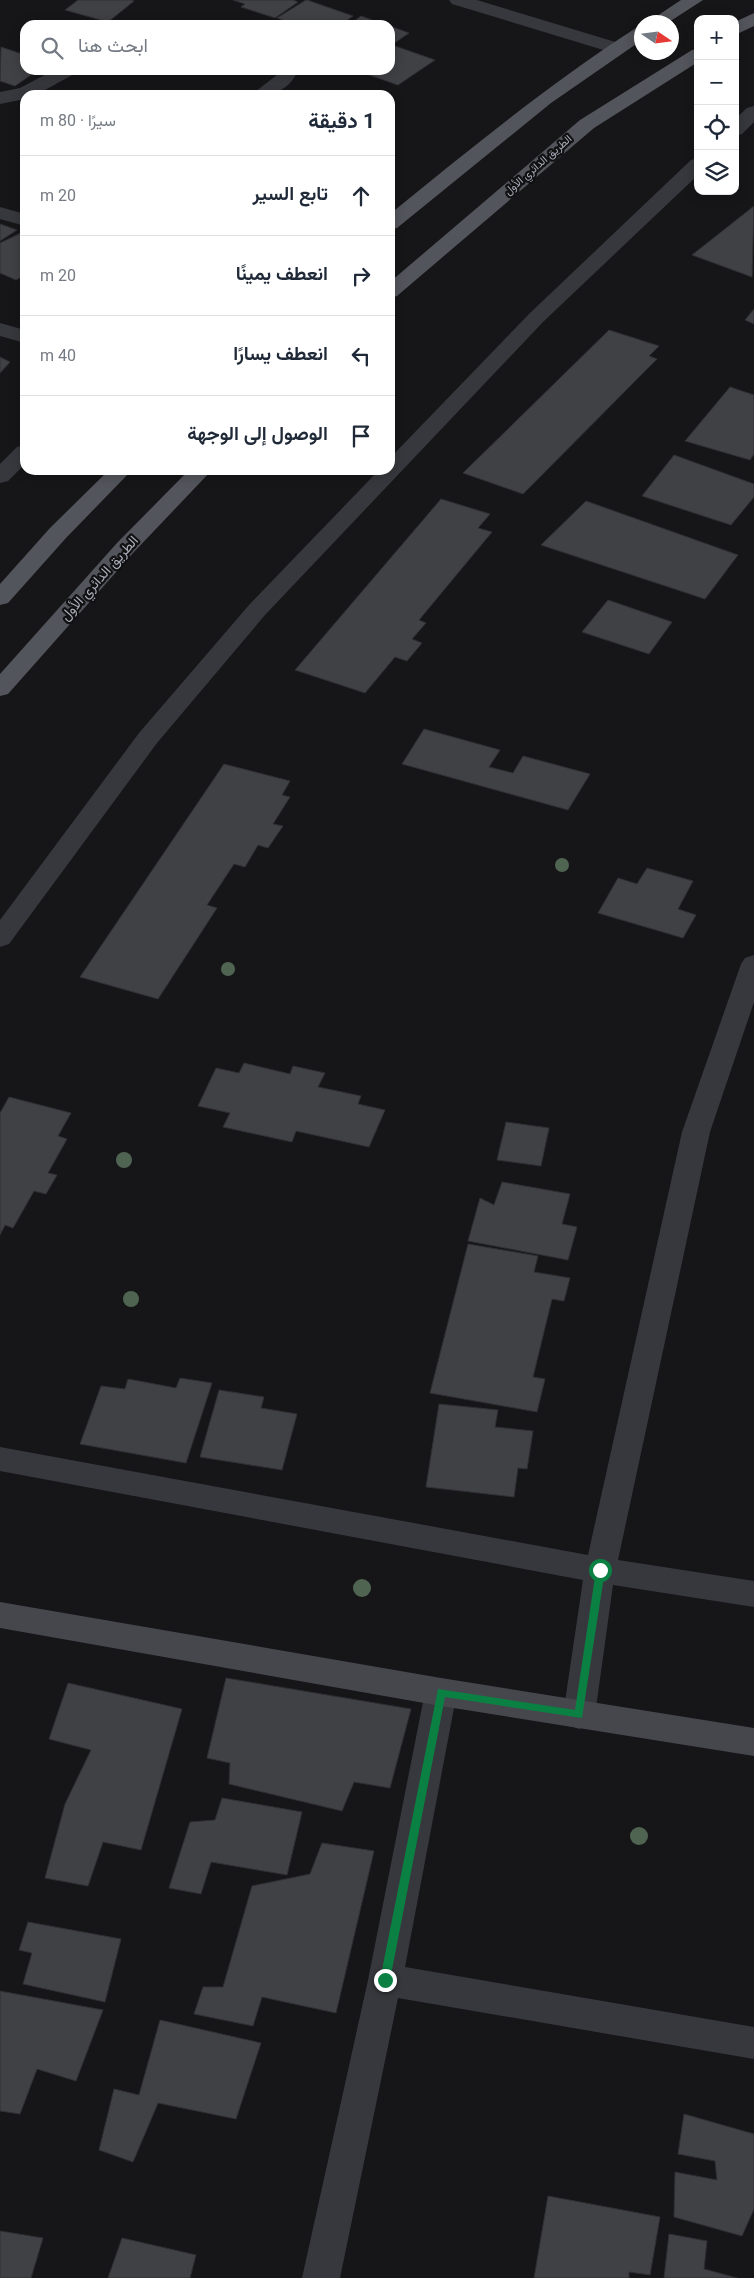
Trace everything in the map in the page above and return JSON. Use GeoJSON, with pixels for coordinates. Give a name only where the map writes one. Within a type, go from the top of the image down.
{"type":"FeatureCollection","features":[{"type":"Feature","properties":{"kind":"main road"},"geometry":{"type":"LineString","coordinates":[[669,15],[694,0]]}},
{"type":"Feature","properties":{"kind":"main road"},"geometry":{"type":"LineString","coordinates":[[739,27],[754,18]]}},
{"type":"Feature","properties":{"kind":"main road"},"geometry":{"type":"LineString","coordinates":[[395,220],[533,109],[634,37]]}},
{"type":"Feature","properties":{"kind":"main road","name":"الطريق الدائري الأول"},"geometry":{"type":"LineString","coordinates":[[395,288],[587,124],[694,57]]}},
{"type":"Feature","properties":{"kind":"main road"},"geometry":{"type":"LineString","coordinates":[[0,598],[58,534],[116,475]]}},
{"type":"Feature","properties":{"kind":"main road","name":"الطريق الدائري الأول"},"geometry":{"type":"LineString","coordinates":[[0,689],[125,548],[196,475]]}},
{"type":"Feature","properties":{"kind":"main road"},"geometry":{"type":"LineString","coordinates":[[0,1615],[441,1692],[754,1742]]}},
{"type":"Feature","properties":{"kind":"street"},"geometry":{"type":"LineString","coordinates":[[458,0],[616,48]]}},
{"type":"Feature","properties":{"kind":"street"},"geometry":{"type":"LineString","coordinates":[[40,90],[60,75]]}},
{"type":"Feature","properties":{"kind":"street"},"geometry":{"type":"LineString","coordinates":[[267,90],[287,75]]}},
{"type":"Feature","properties":{"kind":"street"},"geometry":{"type":"LineString","coordinates":[[0,98],[20,96]]}},
{"type":"Feature","properties":{"kind":"street"},"geometry":{"type":"LineString","coordinates":[[739,126],[754,112]]}},
{"type":"Feature","properties":{"kind":"street"},"geometry":{"type":"LineString","coordinates":[[395,466],[536,318],[694,168]]}},
{"type":"Feature","properties":{"kind":"street"},"geometry":{"type":"LineString","coordinates":[[0,213],[20,219]]}},
{"type":"Feature","properties":{"kind":"street"},"geometry":{"type":"LineString","coordinates":[[0,329],[20,335]]}},
{"type":"Feature","properties":{"kind":"street"},"geometry":{"type":"LineString","coordinates":[[0,476],[20,457]]}},
{"type":"Feature","properties":{"kind":"street"},"geometry":{"type":"LineString","coordinates":[[0,938],[148,738],[257,610],[386,475]]}},
{"type":"Feature","properties":{"kind":"street"},"geometry":{"type":"LineString","coordinates":[[579,1715],[600,1570],[696,1132],[754,964]]}},
{"type":"Feature","properties":{"kind":"street"},"geometry":{"type":"LineString","coordinates":[[0,1459],[600,1570],[754,1594]]}},
{"type":"Feature","properties":{"kind":"street"},"geometry":{"type":"LineString","coordinates":[[321,2278],[385,1980],[441,1692]]}},
{"type":"Feature","properties":{"kind":"street"},"geometry":{"type":"LineString","coordinates":[[385,1980],[754,2043]]}},
{"type":"Feature","properties":{"kind":"building"},"geometry":{"type":"Polygon","coordinates":[[[78,0],[134,1],[110,20],[101,20],[65,10],[78,0]]]}},
{"type":"Feature","properties":{"kind":"building"},"geometry":{"type":"Polygon","coordinates":[[[233,0],[293,0],[298,2],[275,18],[241,7],[245,4],[233,0]]]}},
{"type":"Feature","properties":{"kind":"building"},"geometry":{"type":"Polygon","coordinates":[[[306,0],[353,16],[347,20],[282,20],[277,18],[306,0]]]}},
{"type":"Feature","properties":{"kind":"building"},"geometry":{"type":"Polygon","coordinates":[[[361,16],[372,20],[356,20],[361,16]]]}},
{"type":"Feature","properties":{"kind":"building"},"geometry":{"type":"Polygon","coordinates":[[[395,28],[409,33],[395,43],[395,28]]]}},
{"type":"Feature","properties":{"kind":"building"},"geometry":{"type":"Polygon","coordinates":[[[395,46],[435,60],[398,85],[369,75],[395,75],[395,46]]]}},
{"type":"Feature","properties":{"kind":"building"},"geometry":{"type":"Polygon","coordinates":[[[1,47],[20,53],[20,75],[31,75],[15,86],[0,81],[1,47]]]}},
{"type":"Feature","properties":{"kind":"building"},"geometry":{"type":"Polygon","coordinates":[[[754,206],[752,277],[692,255],[754,206]]]}},
{"type":"Feature","properties":{"kind":"building"},"geometry":{"type":"Polygon","coordinates":[[[0,224],[17,230],[0,241],[0,224]]]}},
{"type":"Feature","properties":{"kind":"building"},"geometry":{"type":"Polygon","coordinates":[[[20,233],[20,278],[16,280],[0,273],[0,243],[20,233]]]}},
{"type":"Feature","properties":{"kind":"building"},"geometry":{"type":"Polygon","coordinates":[[[754,309],[754,324],[745,320],[754,309]]]}},
{"type":"Feature","properties":{"kind":"building"},"geometry":{"type":"Polygon","coordinates":[[[609,330],[659,346],[649,356],[657,359],[523,494],[463,473],[609,330]]]}},
{"type":"Feature","properties":{"kind":"building"},"geometry":{"type":"Polygon","coordinates":[[[0,357],[10,362],[0,373],[0,357]]]}},
{"type":"Feature","properties":{"kind":"building"},"geometry":{"type":"Polygon","coordinates":[[[730,387],[754,395],[754,454],[750,460],[685,441],[730,387]]]}},
{"type":"Feature","properties":{"kind":"building"},"geometry":{"type":"Polygon","coordinates":[[[674,455],[754,484],[754,497],[731,525],[642,496],[674,455]]]}},
{"type":"Feature","properties":{"kind":"building"},"geometry":{"type":"Polygon","coordinates":[[[441,499],[490,514],[478,528],[492,532],[419,620],[426,623],[412,639],[422,643],[407,661],[395,657],[365,693],[295,670],[441,499]]]}},
{"type":"Feature","properties":{"kind":"building"},"geometry":{"type":"Polygon","coordinates":[[[586,501],[738,555],[705,599],[541,545],[586,501]]]}},
{"type":"Feature","properties":{"kind":"building"},"geometry":{"type":"Polygon","coordinates":[[[608,600],[672,622],[649,654],[582,632],[608,600]]]}},
{"type":"Feature","properties":{"kind":"building"},"geometry":{"type":"Polygon","coordinates":[[[424,729],[500,750],[489,767],[513,773],[523,756],[590,774],[568,810],[402,764],[424,729]]]}},
{"type":"Feature","properties":{"kind":"building"},"geometry":{"type":"Polygon","coordinates":[[[224,764],[290,781],[282,795],[290,797],[273,824],[283,826],[268,848],[258,845],[245,867],[234,864],[207,905],[217,908],[158,999],[80,977],[224,764]]]}},
{"type":"Feature","properties":{"kind":"building"},"geometry":{"type":"Polygon","coordinates":[[[647,868],[693,881],[678,909],[696,915],[683,938],[598,913],[618,878],[637,884],[647,868]]]}},
{"type":"Feature","properties":{"kind":"building"},"geometry":{"type":"Polygon","coordinates":[[[244,1063],[290,1074],[293,1066],[325,1073],[318,1087],[361,1096],[358,1104],[385,1110],[369,1147],[296,1131],[292,1142],[223,1127],[230,1113],[198,1106],[216,1068],[239,1073],[244,1063]]]}},
{"type":"Feature","properties":{"kind":"building"},"geometry":{"type":"Polygon","coordinates":[[[9,1097],[71,1113],[58,1136],[67,1139],[48,1173],[57,1175],[46,1194],[34,1191],[13,1228],[5,1225],[0,1235],[0,1113],[9,1097]]]}},
{"type":"Feature","properties":{"kind":"building"},"geometry":{"type":"Polygon","coordinates":[[[506,1122],[549,1128],[541,1166],[497,1160],[506,1122]]]}},
{"type":"Feature","properties":{"kind":"building"},"geometry":{"type":"Polygon","coordinates":[[[502,1182],[570,1194],[562,1224],[577,1227],[568,1260],[468,1241],[480,1198],[494,1205],[502,1182]]]}},
{"type":"Feature","properties":{"kind":"building"},"geometry":{"type":"Polygon","coordinates":[[[468,1244],[538,1256],[534,1272],[570,1278],[564,1301],[552,1299],[533,1377],[545,1379],[537,1412],[430,1393],[468,1244]]]}},
{"type":"Feature","properties":{"kind":"building"},"geometry":{"type":"Polygon","coordinates":[[[180,1378],[212,1383],[186,1463],[80,1444],[101,1386],[125,1389],[128,1379],[176,1388],[180,1378]]]}},
{"type":"Feature","properties":{"kind":"building"},"geometry":{"type":"Polygon","coordinates":[[[219,1390],[264,1397],[261,1408],[297,1414],[282,1470],[200,1457],[219,1390]]]}},
{"type":"Feature","properties":{"kind":"building"},"geometry":{"type":"Polygon","coordinates":[[[439,1404],[498,1410],[495,1427],[533,1431],[527,1469],[518,1468],[514,1497],[426,1487],[439,1404]]]}},
{"type":"Feature","properties":{"kind":"building"},"geometry":{"type":"Polygon","coordinates":[[[226,1678],[411,1709],[390,1788],[354,1782],[342,1811],[229,1784],[230,1763],[207,1758],[226,1678]]]}},
{"type":"Feature","properties":{"kind":"building"},"geometry":{"type":"Polygon","coordinates":[[[68,1683],[182,1709],[141,1850],[103,1842],[88,1886],[45,1878],[65,1804],[91,1750],[49,1739],[68,1683]]]}},
{"type":"Feature","properties":{"kind":"building"},"geometry":{"type":"Polygon","coordinates":[[[222,1798],[302,1812],[287,1875],[211,1862],[201,1894],[169,1888],[190,1822],[215,1820],[222,1798]]]}},
{"type":"Feature","properties":{"kind":"building"},"geometry":{"type":"Polygon","coordinates":[[[322,1843],[374,1851],[336,2013],[262,1997],[253,2026],[194,2014],[203,1987],[223,1987],[252,1886],[310,1874],[322,1843]]]}},
{"type":"Feature","properties":{"kind":"building"},"geometry":{"type":"Polygon","coordinates":[[[28,1922],[121,1939],[105,2002],[23,1984],[32,1953],[19,1950],[28,1922]]]}},
{"type":"Feature","properties":{"kind":"building"},"geometry":{"type":"Polygon","coordinates":[[[0,1991],[103,2010],[76,2081],[37,2069],[20,2114],[0,2111],[0,1991]]]}},
{"type":"Feature","properties":{"kind":"building"},"geometry":{"type":"Polygon","coordinates":[[[160,2020],[261,2043],[236,2119],[158,2103],[133,2162],[99,2150],[114,2089],[139,2095],[160,2020]]]}},
{"type":"Feature","properties":{"kind":"building"},"geometry":{"type":"Polygon","coordinates":[[[684,2114],[754,2134],[754,2209],[742,2236],[674,2217],[675,2172],[717,2180],[715,2161],[678,2154],[684,2114]]]}},
{"type":"Feature","properties":{"kind":"building"},"geometry":{"type":"Polygon","coordinates":[[[548,2196],[660,2217],[650,2275],[629,2272],[629,2278],[534,2278],[548,2196]]]}},
{"type":"Feature","properties":{"kind":"building"},"geometry":{"type":"Polygon","coordinates":[[[0,2231],[43,2238],[31,2278],[0,2278],[0,2231]]]}},
{"type":"Feature","properties":{"kind":"building"},"geometry":{"type":"Polygon","coordinates":[[[669,2234],[707,2241],[704,2269],[737,2278],[664,2278],[669,2234]]]}},
{"type":"Feature","properties":{"kind":"building"},"geometry":{"type":"Polygon","coordinates":[[[122,2238],[196,2255],[190,2278],[108,2278],[122,2238]]]}},
{"type":"Feature","properties":{"kind":"route"},"geometry":{"type":"LineString","coordinates":[[385,1980],[441,1692],[579,1715],[600,1570]]}}]}
